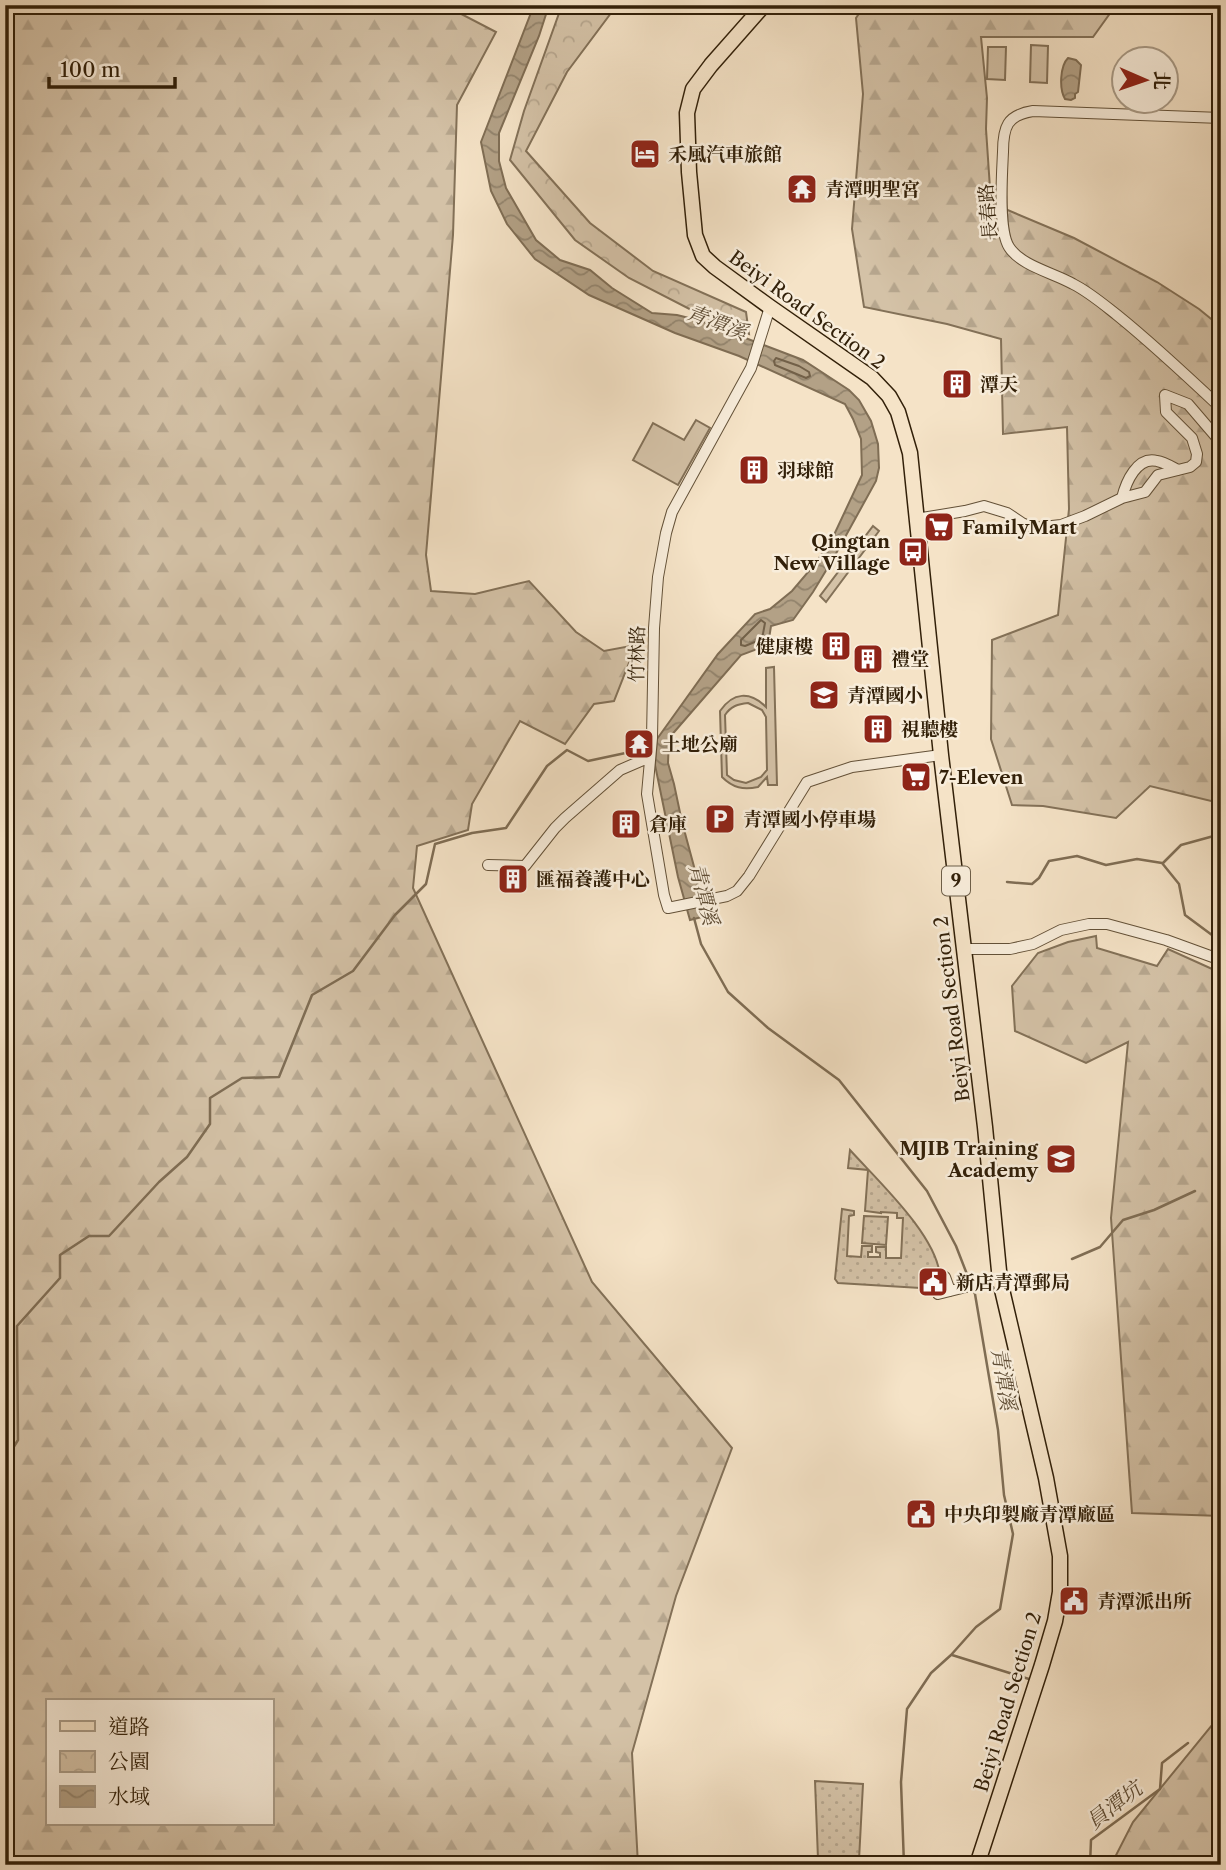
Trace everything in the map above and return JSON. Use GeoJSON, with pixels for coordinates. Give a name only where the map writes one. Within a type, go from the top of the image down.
{"type":"FeatureCollection","features":[{"type":"Feature","properties":{"kind":"main road","name":"Beiyi Road Section 2"},"geometry":{"type":"LineString","coordinates":[[764,5],[697,83],[690,99],[689,172],[695,235],[704,256],[715,267],[872,378],[898,412],[910,453],[941,755],[985,1126],[995,1281],[1058,1537],[1061,1573],[1058,1606],[1050,1639],[977,1865]]}},
{"type":"Feature","properties":{"kind":"street","name":"長春路"},"geometry":{"type":"LineString","coordinates":[[1221,118],[1033,111],[1021,113],[1011,119],[1005,128],[1002,194],[1004,233],[1008,246],[1018,258],[1074,284],[1100,302],[1156,348],[1221,408]]}},
{"type":"Feature","properties":{"kind":"street","name":"竹林路"},"geometry":{"type":"LineString","coordinates":[[770,307],[751,368],[672,512],[658,577],[647,793],[668,908],[727,896],[737,891],[807,782],[852,766],[941,755]]}},
{"type":"Feature","properties":{"kind":"street"},"geometry":{"type":"LineString","coordinates":[[916,519],[954,514],[984,506],[1007,513],[1034,528],[1061,525],[1122,498],[1145,492],[1158,475],[1190,467],[1196,462],[1197,454],[1192,438],[1166,412],[1165,395],[1188,404],[1221,440]]}},
{"type":"Feature","properties":{"kind":"street"},"geometry":{"type":"LineString","coordinates":[[1122,498],[1126,483],[1141,463],[1154,460],[1179,470]]}},
{"type":"Feature","properties":{"kind":"street"},"geometry":{"type":"LineString","coordinates":[[488,865],[526,866],[565,818],[620,771],[650,757]]}},
{"type":"Feature","properties":{"kind":"street"},"geometry":{"type":"LineString","coordinates":[[964,949],[1010,949],[1032,944],[1061,930],[1088,924],[1107,924],[1166,940],[1221,960]]}},
{"type":"Feature","properties":{"kind":"street"},"geometry":{"type":"LineString","coordinates":[[945,1276],[953,1290]]}},
{"type":"Feature","properties":{"kind":"street"},"geometry":{"type":"LineString","coordinates":[[938,1294],[995,1281]]}},
{"type":"Feature","properties":{"kind":"green space"},"geometry":{"type":"Polygon","coordinates":[[[5,5],[444,5],[496,32],[457,105],[453,235],[426,555],[431,591],[475,594],[529,581],[576,632],[604,651],[636,645],[614,701],[594,704],[565,744],[520,721],[472,804],[468,830],[417,846],[413,888],[592,1282],[732,1448],[676,1596],[632,1753],[638,1865],[5,1865],[5,5]]]}},
{"type":"Feature","properties":{"kind":"green space"},"geometry":{"type":"Polygon","coordinates":[[[562,5],[617,5],[567,72],[526,151],[590,223],[653,271],[746,312],[749,334],[707,318],[629,278],[575,240],[510,160],[524,111],[562,5]]]}},
{"type":"Feature","properties":{"kind":"green space"},"geometry":{"type":"Polygon","coordinates":[[[865,5],[1116,5],[1093,37],[981,37],[987,98],[986,129],[991,203],[1074,238],[1157,282],[1221,327],[1221,797],[1211,801],[1150,786],[1116,818],[1043,806],[1012,805],[991,739],[992,640],[1058,615],[1069,509],[1067,427],[1003,434],[1001,339],[947,324],[864,307],[852,229],[863,94],[856,18],[865,5]]]}},
{"type":"Feature","properties":{"kind":"green space"},"geometry":{"type":"Polygon","coordinates":[[[1031,45],[1048,46],[1047,83],[1030,82],[1031,45]]]}},
{"type":"Feature","properties":{"kind":"green space"},"geometry":{"type":"Polygon","coordinates":[[[988,47],[1006,47],[1005,80],[987,79],[988,47]]]}},
{"type":"Feature","properties":{"kind":"green space"},"geometry":{"type":"Polygon","coordinates":[[[696,420],[710,428],[678,485],[633,460],[653,423],[684,440],[696,420]]]}},
{"type":"Feature","properties":{"kind":"green space"},"geometry":{"type":"Polygon","coordinates":[[[873,526],[879,531],[826,602],[820,596],[873,526]]]}},
{"type":"Feature","properties":{"kind":"green space"},"geometry":{"type":"Polygon","coordinates":[[[774,667],[777,785],[768,785],[767,777],[758,787],[738,787],[722,777],[720,711],[730,700],[742,696],[754,698],[766,707],[766,668],[774,667]],[[744,703],[732,708],[725,715],[727,775],[734,780],[746,783],[761,777],[767,770],[766,717],[762,710],[744,703]]]}},
{"type":"Feature","properties":{"kind":"green space"},"geometry":{"type":"Polygon","coordinates":[[[1096,936],[1097,948],[1157,966],[1168,949],[1221,973],[1221,1516],[1132,1513],[1111,1218],[1128,1042],[1086,1063],[1015,1031],[1012,986],[1038,953],[1068,942],[1096,936]]]}},
{"type":"Feature","properties":{"kind":"green space"},"geometry":{"type":"Polygon","coordinates":[[[850,1150],[890,1193],[919,1228],[937,1263],[940,1279],[927,1278],[926,1285],[940,1286],[937,1289],[838,1283],[835,1279],[842,1209],[854,1211],[854,1215],[849,1216],[847,1256],[861,1257],[862,1246],[872,1246],[868,1257],[880,1257],[876,1247],[886,1247],[886,1258],[901,1258],[903,1218],[897,1218],[897,1213],[865,1211],[868,1170],[848,1168],[850,1150]]]}},
{"type":"Feature","properties":{"kind":"green space"},"geometry":{"type":"Polygon","coordinates":[[[864,1216],[888,1217],[886,1245],[862,1243],[864,1216]]]}},
{"type":"Feature","properties":{"kind":"green space"},"geometry":{"type":"Polygon","coordinates":[[[1221,1714],[1221,1865],[1111,1865],[1133,1822],[1221,1714]]]}},
{"type":"Feature","properties":{"kind":"green space"},"geometry":{"type":"Polygon","coordinates":[[[815,1781],[863,1784],[859,1860],[818,1859],[815,1781]]]}},
{"type":"Feature","properties":{"kind":"water"},"geometry":{"type":"Polygon","coordinates":[[[534,5],[549,5],[499,133],[499,161],[506,188],[536,240],[560,260],[590,270],[612,288],[652,313],[701,321],[803,360],[849,390],[859,400],[871,421],[878,444],[879,468],[876,481],[813,592],[793,620],[771,626],[768,645],[741,655],[669,738],[668,763],[696,874],[702,917],[690,920],[678,877],[655,765],[657,739],[718,654],[755,614],[770,609],[792,591],[815,564],[833,537],[862,475],[861,439],[845,404],[739,356],[675,333],[589,295],[535,259],[507,224],[491,191],[481,142],[534,5]]]}},
{"type":"Feature","properties":{"kind":"water"},"geometry":{"type":"Polygon","coordinates":[[[1068,58],[1081,65],[1078,92],[1071,100],[1065,99],[1061,84],[1063,66],[1068,58]]]}},
{"type":"Feature","properties":{"kind":"waterway"},"geometry":{"type":"LineString","coordinates":[[5,1461],[18,1440],[17,1326],[60,1278],[60,1255],[89,1236],[109,1236],[159,1182],[187,1157],[210,1124],[210,1098],[242,1078],[279,1077],[312,995],[353,971],[395,915],[426,884],[435,844],[472,833],[506,828],[547,766],[567,750],[588,761],[649,748]]}},
{"type":"Feature","properties":{"kind":"waterway"},"geometry":{"type":"LineString","coordinates":[[1163,863],[1181,845],[1221,834]]}},
{"type":"Feature","properties":{"kind":"waterway"},"geometry":{"type":"LineString","coordinates":[[1007,882],[1032,884],[1049,861],[1077,856],[1106,865],[1137,859],[1162,863],[1179,884],[1185,915],[1221,940]]}},
{"type":"Feature","properties":{"kind":"waterway","name":"青潭溪"},"geometry":{"type":"LineString","coordinates":[[694,918],[701,944],[728,992],[768,1028],[839,1080],[927,1191],[956,1246],[970,1282]]}},
{"type":"Feature","properties":{"kind":"waterway"},"geometry":{"type":"LineString","coordinates":[[1072,1259],[1100,1247],[1123,1220],[1154,1210],[1195,1191]]}},
{"type":"Feature","properties":{"kind":"waterway","name":"青潭溪"},"geometry":{"type":"LineString","coordinates":[[904,1865],[901,1782],[907,1709],[931,1673],[976,1627],[1000,1609],[1013,1534],[1004,1495],[998,1430],[972,1288]]}},
{"type":"Feature","properties":{"kind":"waterway","name":"員潭坑"},"geometry":{"type":"LineString","coordinates":[[952,1655],[1029,1679]]}},
{"type":"Feature","properties":{"kind":"waterway","name":"員潭坑"},"geometry":{"type":"LineString","coordinates":[[1090,1865],[1091,1840],[1160,1789],[1162,1763],[1188,1743]]}},
{"type":"Feature","properties":{"kind":"place","name":"禾風汽車旅館"},"geometry":{"type":"Point","coordinates":[645,154]}},
{"type":"Feature","properties":{"kind":"place","name":"青潭明聖宮"},"geometry":{"type":"Point","coordinates":[802,189]}},
{"type":"Feature","properties":{"kind":"place","name":"潭天"},"geometry":{"type":"Point","coordinates":[957,384]}},
{"type":"Feature","properties":{"kind":"place","name":"羽球館"},"geometry":{"type":"Point","coordinates":[754,470]}},
{"type":"Feature","properties":{"kind":"place","name":"FamilyMart"},"geometry":{"type":"Point","coordinates":[939,527]}},
{"type":"Feature","properties":{"kind":"place","name":"Qingtan New Village"},"geometry":{"type":"Point","coordinates":[913,552]}},
{"type":"Feature","properties":{"kind":"place","name":"健康樓"},"geometry":{"type":"Point","coordinates":[836,646]}},
{"type":"Feature","properties":{"kind":"place","name":"禮堂"},"geometry":{"type":"Point","coordinates":[868,659]}},
{"type":"Feature","properties":{"kind":"place","name":"青潭國小"},"geometry":{"type":"Point","coordinates":[824,695]}},
{"type":"Feature","properties":{"kind":"place","name":"視聽樓"},"geometry":{"type":"Point","coordinates":[878,729]}},
{"type":"Feature","properties":{"kind":"place","name":"土地公廟"},"geometry":{"type":"Point","coordinates":[639,744]}},
{"type":"Feature","properties":{"kind":"place","name":"7-Eleven"},"geometry":{"type":"Point","coordinates":[916,777]}},
{"type":"Feature","properties":{"kind":"place","name":"青潭國小停車場"},"geometry":{"type":"Point","coordinates":[720,819]}},
{"type":"Feature","properties":{"kind":"place","name":"倉庫"},"geometry":{"type":"Point","coordinates":[626,824]}},
{"type":"Feature","properties":{"kind":"place","name":"匯福養護中心"},"geometry":{"type":"Point","coordinates":[513,879]}},
{"type":"Feature","properties":{"kind":"place","name":"MJIB Training Academy"},"geometry":{"type":"Point","coordinates":[1061,1159]}},
{"type":"Feature","properties":{"kind":"place","name":"新店青潭郵局"},"geometry":{"type":"Point","coordinates":[933,1282]}},
{"type":"Feature","properties":{"kind":"place","name":"中央印製廠青潭廠區"},"geometry":{"type":"Point","coordinates":[921,1514]}},
{"type":"Feature","properties":{"kind":"place","name":"青潭派出所"},"geometry":{"type":"Point","coordinates":[1074,1601]}}]}
